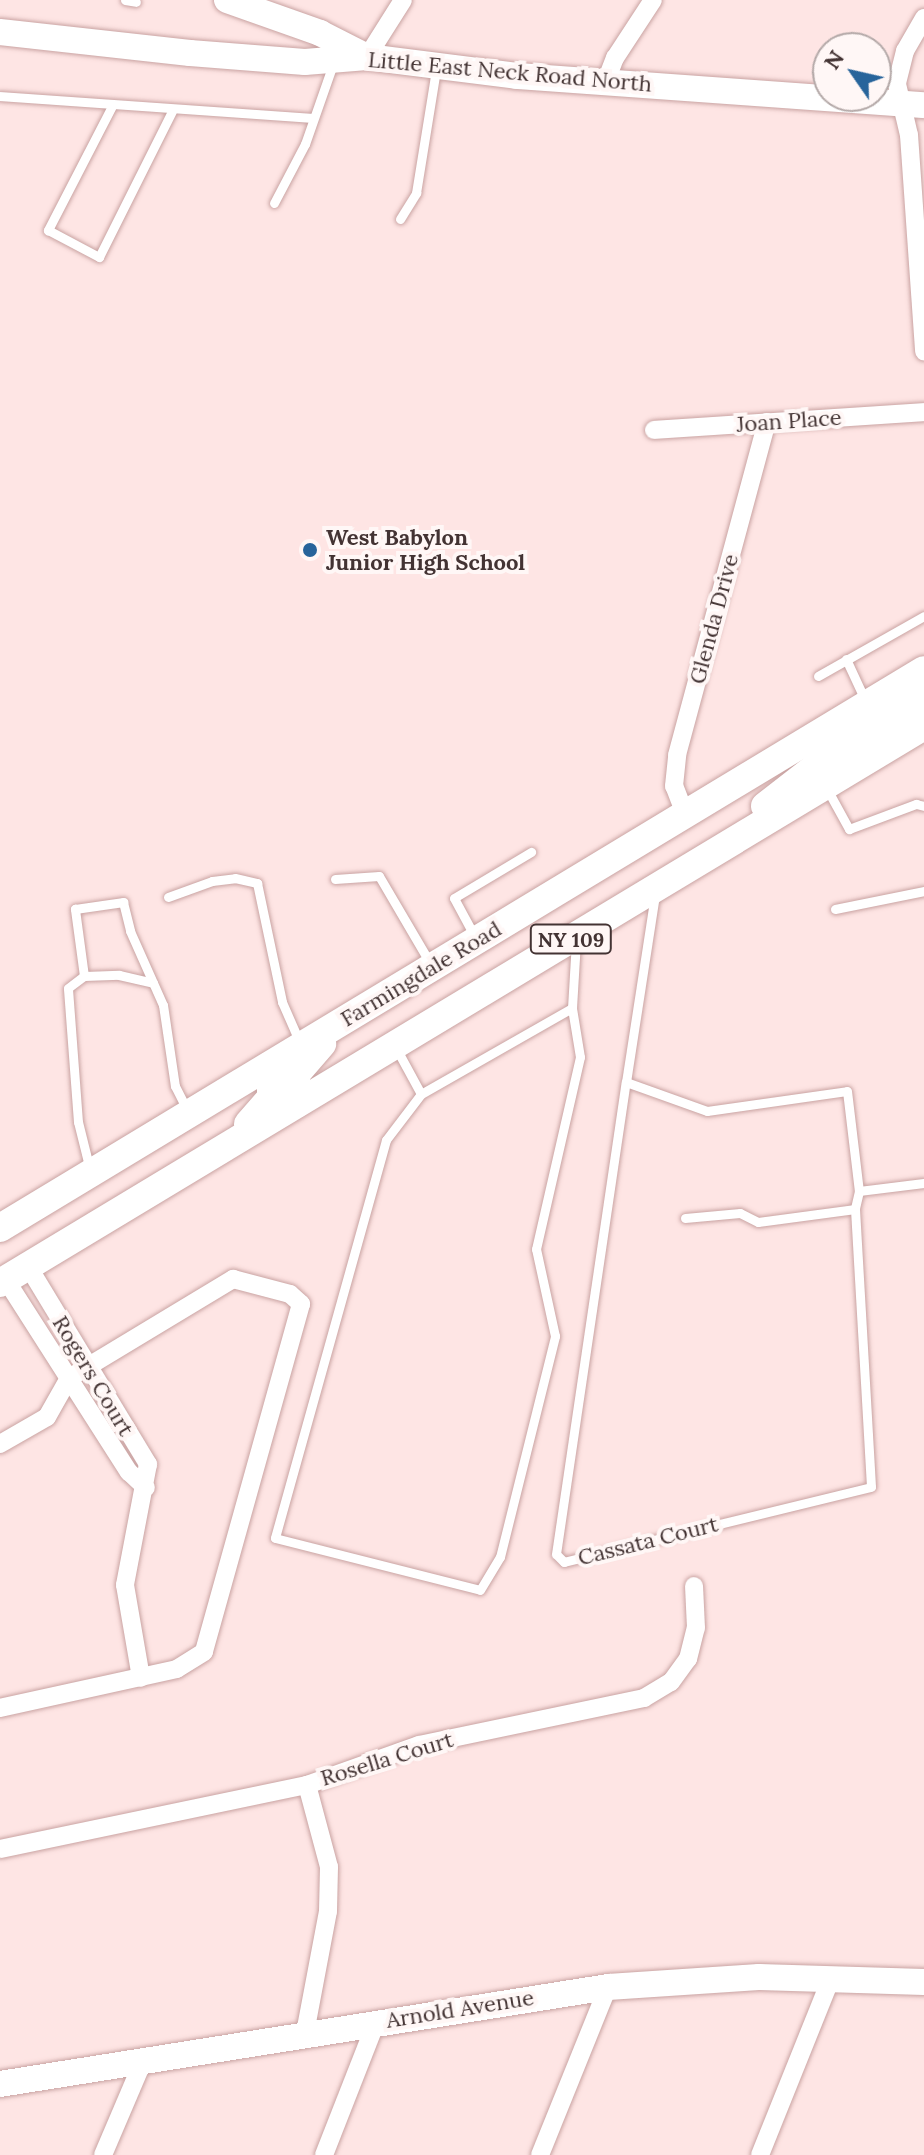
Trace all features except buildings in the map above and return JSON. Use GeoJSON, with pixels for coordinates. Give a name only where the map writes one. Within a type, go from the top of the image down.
{"type":"FeatureCollection","features":[{"type":"Feature","properties":{"kind":"main road"},"geometry":{"type":"LineString","coordinates":[[227,0],[320,33],[367,57]]}},
{"type":"Feature","properties":{"kind":"main road","name":"Little East Neck Road North"},"geometry":{"type":"LineString","coordinates":[[0,32],[139,48],[334,61],[367,57],[436,68],[913,104]]}},
{"type":"Feature","properties":{"kind":"main road","name":"Farmingdale Road"},"geometry":{"type":"LineString","coordinates":[[0,1228],[924,670]]}},
{"type":"Feature","properties":{"kind":"main road"},"geometry":{"type":"LineString","coordinates":[[717,851],[802,776],[924,698]]}},
{"type":"Feature","properties":{"kind":"main road","name":"NY 109"},"geometry":{"type":"LineString","coordinates":[[11,1276],[924,726]]}},
{"type":"Feature","properties":{"kind":"main road"},"geometry":{"type":"LineString","coordinates":[[296,1104],[294,1081],[300,1067],[349,1018]]}},
{"type":"Feature","properties":{"kind":"main road"},"geometry":{"type":"LineString","coordinates":[[218,1152],[271,1098],[271,1065]]}},
{"type":"Feature","properties":{"kind":"main road","name":"Arnold Avenue"},"geometry":{"type":"LineString","coordinates":[[0,2084],[608,1987],[759,1977],[924,1982]]}},
{"type":"Feature","properties":{"kind":"street"},"geometry":{"type":"LineString","coordinates":[[367,57],[403,0]]}},
{"type":"Feature","properties":{"kind":"street"},"geometry":{"type":"LineString","coordinates":[[606,81],[615,58],[653,0]]}},
{"type":"Feature","properties":{"kind":"street"},"geometry":{"type":"LineString","coordinates":[[923,20],[902,60],[897,84],[913,104],[909,135],[921,262],[924,351]]}},
{"type":"Feature","properties":{"kind":"street","name":"Joan Place"},"geometry":{"type":"LineString","coordinates":[[654,430],[924,412]]}},
{"type":"Feature","properties":{"kind":"street","name":"Glenda Drive"},"geometry":{"type":"LineString","coordinates":[[685,814],[674,786],[677,755],[767,422]]}},
{"type":"Feature","properties":{"kind":"street","name":"Rogers Court"},"geometry":{"type":"LineString","coordinates":[[11,1276],[86,1367],[148,1464],[146,1488],[125,1585],[141,1678]]}},
{"type":"Feature","properties":{"kind":"street","name":"Rogers Court"},"geometry":{"type":"LineString","coordinates":[[11,1276],[69,1378],[129,1472],[146,1488]]}},
{"type":"Feature","properties":{"kind":"street"},"geometry":{"type":"LineString","coordinates":[[0,1444],[47,1417],[69,1378],[233,1279],[290,1294],[301,1304],[209,1645],[187,1666],[0,1708]]}},
{"type":"Feature","properties":{"kind":"street","name":"Rosella Court"},"geometry":{"type":"LineString","coordinates":[[0,1849],[307,1785],[419,1745],[644,1698],[671,1682],[688,1659],[696,1628],[694,1586]]}},
{"type":"Feature","properties":{"kind":"street"},"geometry":{"type":"LineString","coordinates":[[305,2033],[328,1911],[329,1867],[307,1785]]}},
{"type":"Feature","properties":{"kind":"street"},"geometry":{"type":"LineString","coordinates":[[760,2155],[830,1981]]}},
{"type":"Feature","properties":{"kind":"street"},"geometry":{"type":"LineString","coordinates":[[540,2155],[608,1987]]}},
{"type":"Feature","properties":{"kind":"street"},"geometry":{"type":"LineString","coordinates":[[324,2155],[376,2022]]}},
{"type":"Feature","properties":{"kind":"street"},"geometry":{"type":"LineString","coordinates":[[103,2155],[143,2061]]}},
{"type":"Feature","properties":{"kind":"lane"},"geometry":{"type":"LineString","coordinates":[[125,0],[136,2]]}},
{"type":"Feature","properties":{"kind":"lane"},"geometry":{"type":"LineString","coordinates":[[274,203],[334,61]]}},
{"type":"Feature","properties":{"kind":"lane"},"geometry":{"type":"LineString","coordinates":[[400,219],[416,193],[436,68]]}},
{"type":"Feature","properties":{"kind":"lane"},"geometry":{"type":"LineString","coordinates":[[0,96],[172,111],[312,118]]}},
{"type":"Feature","properties":{"kind":"lane"},"geometry":{"type":"LineString","coordinates":[[112,106],[48,230],[99,257],[172,111]]}},
{"type":"Feature","properties":{"kind":"lane"},"geometry":{"type":"LineString","coordinates":[[818,676],[924,616]]}},
{"type":"Feature","properties":{"kind":"lane"},"geometry":{"type":"LineString","coordinates":[[846,659],[867,705]]}},
{"type":"Feature","properties":{"kind":"lane"},"geometry":{"type":"LineString","coordinates":[[825,786],[849,829],[916,804],[924,806]]}},
{"type":"Feature","properties":{"kind":"lane"},"geometry":{"type":"LineString","coordinates":[[476,940],[454,898],[531,852]]}},
{"type":"Feature","properties":{"kind":"lane"},"geometry":{"type":"LineString","coordinates":[[335,879],[379,876],[432,967]]}},
{"type":"Feature","properties":{"kind":"lane"},"geometry":{"type":"LineString","coordinates":[[168,897],[194,892],[212,881],[235,878],[257,883],[282,1002],[302,1046]]}},
{"type":"Feature","properties":{"kind":"lane","name":"Cassata Court"},"geometry":{"type":"LineString","coordinates":[[626,1082],[707,1111],[847,1091],[859,1191],[855,1209],[871,1487],[564,1562],[556,1554],[626,1082],[656,887]]}},
{"type":"Feature","properties":{"kind":"lane"},"geometry":{"type":"LineString","coordinates":[[835,909],[924,891]]}},
{"type":"Feature","properties":{"kind":"lane"},"geometry":{"type":"LineString","coordinates":[[84,976],[75,909],[123,902],[163,1005],[175,1086],[190,1114]]}},
{"type":"Feature","properties":{"kind":"lane"},"geometry":{"type":"LineString","coordinates":[[572,1008],[421,1094],[386,1140],[275,1538],[480,1590],[500,1557],[555,1336],[536,1249],[580,1057],[572,1008],[576,936]]}},
{"type":"Feature","properties":{"kind":"lane"},"geometry":{"type":"LineString","coordinates":[[91,1173],[78,1122],[68,988],[84,976],[119,975],[153,983]]}},
{"type":"Feature","properties":{"kind":"lane"},"geometry":{"type":"LineString","coordinates":[[394,1045],[421,1094]]}},
{"type":"Feature","properties":{"kind":"lane"},"geometry":{"type":"LineString","coordinates":[[859,1191],[924,1183]]}},
{"type":"Feature","properties":{"kind":"lane"},"geometry":{"type":"LineString","coordinates":[[685,1218],[740,1213],[758,1222],[855,1209]]}},
{"type":"Feature","properties":{"kind":"place","name":"West Babylon Junior High School"},"geometry":{"type":"Point","coordinates":[310,550]}}]}
